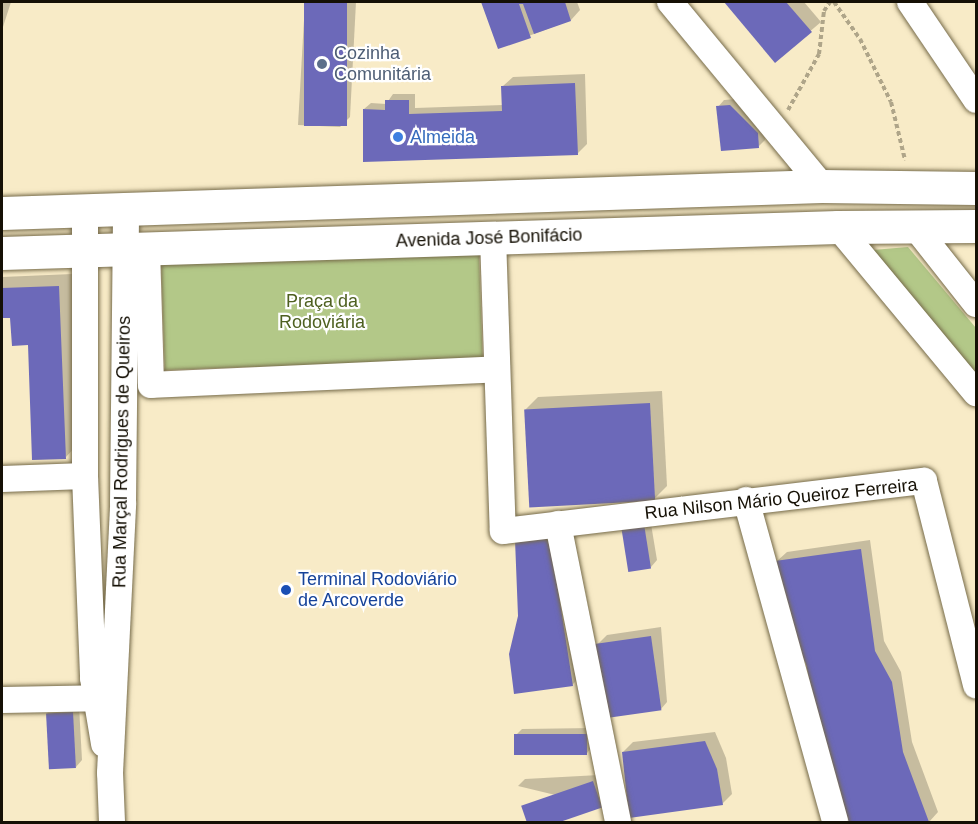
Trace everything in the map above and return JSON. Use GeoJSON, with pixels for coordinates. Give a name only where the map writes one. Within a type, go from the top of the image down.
{"type":"FeatureCollection","features":[{"type":"Feature","properties":{"kind":"main road"},"geometry":{"type":"LineString","coordinates":[[2,213],[126,206],[822,186],[976,188]]}},
{"type":"Feature","properties":{"kind":"main road","name":"Avenida José Bonifácio"},"geometry":{"type":"LineString","coordinates":[[2,253],[838,227],[976,226]]}},
{"type":"Feature","properties":{"kind":"street"},"geometry":{"type":"LineString","coordinates":[[670,2],[822,186]]}},
{"type":"Feature","properties":{"kind":"street"},"geometry":{"type":"LineString","coordinates":[[910,2],[976,100]]}},
{"type":"Feature","properties":{"kind":"street","name":"Rua Marçal Rodrigues de Queiros"},"geometry":{"type":"LineString","coordinates":[[105,698],[123,503],[137,248],[126,206]]}},
{"type":"Feature","properties":{"kind":"street","name":"Rua Marçal Rodrigues de Queiros"},"geometry":{"type":"LineString","coordinates":[[85,210],[85,476],[105,698]]}},
{"type":"Feature","properties":{"kind":"street"},"geometry":{"type":"LineString","coordinates":[[838,227],[976,393]]}},
{"type":"Feature","properties":{"kind":"street"},"geometry":{"type":"LineString","coordinates":[[916,228],[976,304]]}},
{"type":"Feature","properties":{"kind":"street"},"geometry":{"type":"LineString","coordinates":[[137,248],[152,385],[497,369],[493,237]]}},
{"type":"Feature","properties":{"kind":"street","name":"Rua Nilson Mário Queiroz Ferreira"},"geometry":{"type":"LineString","coordinates":[[497,369],[503,531],[746,500],[924,481],[976,685]]}},
{"type":"Feature","properties":{"kind":"street"},"geometry":{"type":"LineString","coordinates":[[2,479],[85,476]]}},
{"type":"Feature","properties":{"kind":"street"},"geometry":{"type":"LineString","coordinates":[[746,500],[835,822]]}},
{"type":"Feature","properties":{"kind":"street"},"geometry":{"type":"LineString","coordinates":[[558,525],[618,822]]}},
{"type":"Feature","properties":{"kind":"street"},"geometry":{"type":"LineString","coordinates":[[2,700],[105,698],[112,822]]}},
{"type":"Feature","properties":{"kind":"path"},"geometry":{"type":"LineString","coordinates":[[773,127],[797,99],[819,54],[824,11],[832,2],[860,39],[891,102],[911,187]]}},
{"type":"Feature","properties":{"kind":"green space"},"geometry":{"type":"Polygon","coordinates":[[[908,247],[976,328],[976,376],[873,250],[908,247]]]}},
{"type":"Feature","properties":{"kind":"green space","name":"Praça da Rodoviária"},"geometry":{"type":"Polygon","coordinates":[[[479,254],[483,359],[165,370],[161,265],[479,254]]]}},
{"type":"Feature","properties":{"kind":"building","name":"Cozinha Comunitária"},"geometry":{"type":"Polygon","coordinates":[[[304,2],[347,2],[347,126],[304,126],[304,2]]]}},
{"type":"Feature","properties":{"kind":"building"},"geometry":{"type":"Polygon","coordinates":[[[481,2],[565,2],[571,21],[534,34],[523,4],[519,4],[531,38],[498,49],[481,2]]]}},
{"type":"Feature","properties":{"kind":"building"},"geometry":{"type":"Polygon","coordinates":[[[724,2],[786,2],[812,32],[775,63],[724,2]]]}},
{"type":"Feature","properties":{"kind":"building"},"geometry":{"type":"Polygon","coordinates":[[[575,83],[578,155],[363,162],[363,109],[385,110],[385,100],[409,100],[409,114],[502,111],[501,86],[575,83]]]}},
{"type":"Feature","properties":{"kind":"building"},"geometry":{"type":"Polygon","coordinates":[[[730,105],[758,133],[759,148],[721,151],[716,106],[730,105]]]}},
{"type":"Feature","properties":{"kind":"building"},"geometry":{"type":"Polygon","coordinates":[[[59,286],[66,459],[32,460],[28,345],[12,346],[10,318],[2,318],[2,288],[59,286]]]}},
{"type":"Feature","properties":{"kind":"building"},"geometry":{"type":"Polygon","coordinates":[[[650,403],[655,501],[529,507],[524,410],[650,403]]]}},
{"type":"Feature","properties":{"kind":"building"},"geometry":{"type":"Polygon","coordinates":[[[644,524],[651,568],[628,572],[621,528],[644,524]]]}},
{"type":"Feature","properties":{"kind":"building"},"geometry":{"type":"Polygon","coordinates":[[[550,538],[573,686],[514,694],[509,654],[518,616],[515,540],[550,538]]]}},
{"type":"Feature","properties":{"kind":"building"},"geometry":{"type":"Polygon","coordinates":[[[861,549],[875,651],[892,682],[903,752],[929,822],[843,822],[841,793],[827,765],[806,664],[789,630],[775,561],[861,549]]]}},
{"type":"Feature","properties":{"kind":"building"},"geometry":{"type":"Polygon","coordinates":[[[651,636],[661,710],[605,718],[595,644],[651,636]]]}},
{"type":"Feature","properties":{"kind":"building"},"geometry":{"type":"Polygon","coordinates":[[[73,712],[76,768],[49,769],[46,713],[73,712]]]}},
{"type":"Feature","properties":{"kind":"building"},"geometry":{"type":"Polygon","coordinates":[[[514,734],[587,734],[587,755],[514,755],[514,734]]]}},
{"type":"Feature","properties":{"kind":"building"},"geometry":{"type":"Polygon","coordinates":[[[705,741],[717,769],[723,805],[629,818],[622,752],[705,741]]]}},
{"type":"Feature","properties":{"kind":"building"},"geometry":{"type":"Polygon","coordinates":[[[593,781],[602,807],[560,822],[527,822],[521,806],[593,781]]]}},
{"type":"Feature","properties":{"kind":"place","name":"Cozinha Comunitária"},"geometry":{"type":"Point","coordinates":[322,64]}},
{"type":"Feature","properties":{"kind":"place","name":"Almeida"},"geometry":{"type":"Point","coordinates":[398,137]}},
{"type":"Feature","properties":{"kind":"place","name":"Terminal Rodoviário de Arcoverde"},"geometry":{"type":"Point","coordinates":[286,590]}}]}
